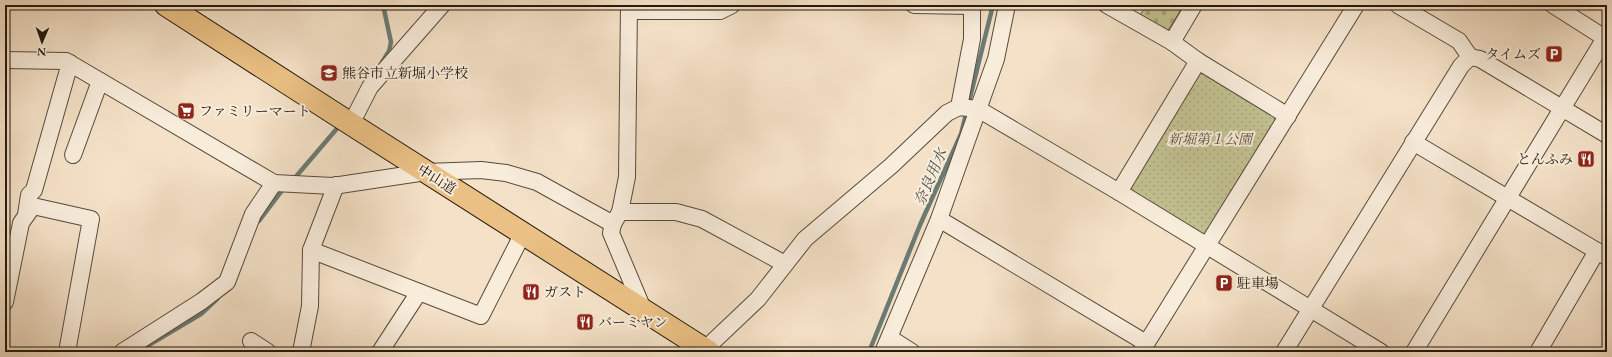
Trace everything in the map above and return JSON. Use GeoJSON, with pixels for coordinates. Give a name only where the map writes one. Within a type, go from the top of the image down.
{"type":"FeatureCollection","features":[{"type":"Feature","properties":{"kind":"highway","name":"中山道"},"geometry":{"type":"LineString","coordinates":[[166,5],[643,309],[705,351]]}},
{"type":"Feature","properties":{"kind":"street"},"geometry":{"type":"LineString","coordinates":[[351,124],[370,87],[442,5]]}},
{"type":"Feature","properties":{"kind":"street"},"geometry":{"type":"LineString","coordinates":[[643,309],[610,233],[617,218],[627,177],[629,8],[720,11],[732,5]]}},
{"type":"Feature","properties":{"kind":"street"},"geometry":{"type":"LineString","coordinates":[[914,5],[972,5],[972,39],[960,107]]}},
{"type":"Feature","properties":{"kind":"street"},"geometry":{"type":"LineString","coordinates":[[912,352],[886,345],[939,220],[996,59],[1007,5]]}},
{"type":"Feature","properties":{"kind":"street"},"geometry":{"type":"LineString","coordinates":[[1107,5],[1172,42],[1198,61],[1288,116]]}},
{"type":"Feature","properties":{"kind":"street"},"geometry":{"type":"LineString","coordinates":[[1172,42],[1194,5]]}},
{"type":"Feature","properties":{"kind":"street"},"geometry":{"type":"LineString","coordinates":[[939,220],[1144,348],[1356,5]]}},
{"type":"Feature","properties":{"kind":"street"},"geometry":{"type":"LineString","coordinates":[[1398,5],[1459,41],[1470,57],[1480,59],[1607,136]]}},
{"type":"Feature","properties":{"kind":"street"},"geometry":{"type":"LineString","coordinates":[[1414,352],[1605,38],[1553,5]]}},
{"type":"Feature","properties":{"kind":"street"},"geometry":{"type":"LineString","coordinates":[[1284,352],[1461,66],[1470,57]]}},
{"type":"Feature","properties":{"kind":"street"},"geometry":{"type":"LineString","coordinates":[[5,60],[66,61],[274,183],[336,185],[426,172],[481,170],[512,175],[537,182],[617,218],[676,212],[702,219],[785,264]]}},
{"type":"Feature","properties":{"kind":"street"},"geometry":{"type":"LineString","coordinates":[[1119,192],[1198,61]]}},
{"type":"Feature","properties":{"kind":"street"},"geometry":{"type":"LineString","coordinates":[[26,215],[29,195],[34,190],[70,63]]}},
{"type":"Feature","properties":{"kind":"street"},"geometry":{"type":"LineString","coordinates":[[73,155],[100,81]]}},
{"type":"Feature","properties":{"kind":"street"},"geometry":{"type":"LineString","coordinates":[[705,351],[758,299],[806,239],[890,166],[947,113],[960,107],[978,109],[1119,192],[1381,352]]}},
{"type":"Feature","properties":{"kind":"street"},"geometry":{"type":"LineString","coordinates":[[1414,142],[1602,254],[1538,352]]}},
{"type":"Feature","properties":{"kind":"street"},"geometry":{"type":"LineString","coordinates":[[122,352],[202,301],[227,282],[253,214],[274,183]]}},
{"type":"Feature","properties":{"kind":"street"},"geometry":{"type":"LineString","coordinates":[[301,352],[310,306],[311,250],[336,185]]}},
{"type":"Feature","properties":{"kind":"street"},"geometry":{"type":"LineString","coordinates":[[5,302],[21,223],[34,206],[91,219],[67,352]]}},
{"type":"Feature","properties":{"kind":"street"},"geometry":{"type":"LineString","coordinates":[[311,250],[481,316],[523,233]]}},
{"type":"Feature","properties":{"kind":"street"},"geometry":{"type":"LineString","coordinates":[[380,352],[419,292]]}},
{"type":"Feature","properties":{"kind":"street"},"geometry":{"type":"LineString","coordinates":[[251,341],[268,352]]}},
{"type":"Feature","properties":{"kind":"green space"},"geometry":{"type":"Polygon","coordinates":[[[1146,5],[1184,5],[1168,30],[1162,32],[1139,17],[1146,5]]]}},
{"type":"Feature","properties":{"kind":"green space","name":"新堀第１公園"},"geometry":{"type":"Polygon","coordinates":[[[1202,72],[1274,116],[1275,124],[1207,234],[1200,235],[1130,192],[1128,185],[1196,73],[1202,72]]]}},
{"type":"Feature","properties":{"kind":"waterway"},"geometry":{"type":"LineString","coordinates":[[381,64],[389,51],[391,42],[383,5]]}},
{"type":"Feature","properties":{"kind":"waterway","name":"奈良用水"},"geometry":{"type":"LineString","coordinates":[[869,352],[920,225],[961,134],[993,5]]}},
{"type":"Feature","properties":{"kind":"waterway"},"geometry":{"type":"LineString","coordinates":[[293,180],[340,125]]}},
{"type":"Feature","properties":{"kind":"waterway"},"geometry":{"type":"LineString","coordinates":[[259,221],[284,188]]}},
{"type":"Feature","properties":{"kind":"waterway"},"geometry":{"type":"LineString","coordinates":[[137,352],[201,314],[218,298]]}},
{"type":"Feature","properties":{"kind":"place","name":"タイムズ"},"geometry":{"type":"Point","coordinates":[1554,54]}},
{"type":"Feature","properties":{"kind":"place","name":"熊谷市立新堀小学校"},"geometry":{"type":"Point","coordinates":[329,73]}},
{"type":"Feature","properties":{"kind":"place","name":"ファミリーマート"},"geometry":{"type":"Point","coordinates":[186,111]}},
{"type":"Feature","properties":{"kind":"place","name":"とんふみ"},"geometry":{"type":"Point","coordinates":[1586,159]}},
{"type":"Feature","properties":{"kind":"place","name":"駐車場"},"geometry":{"type":"Point","coordinates":[1224,283]}},
{"type":"Feature","properties":{"kind":"place","name":"ガスト"},"geometry":{"type":"Point","coordinates":[531,292]}},
{"type":"Feature","properties":{"kind":"place","name":"バーミヤン"},"geometry":{"type":"Point","coordinates":[585,322]}}]}
